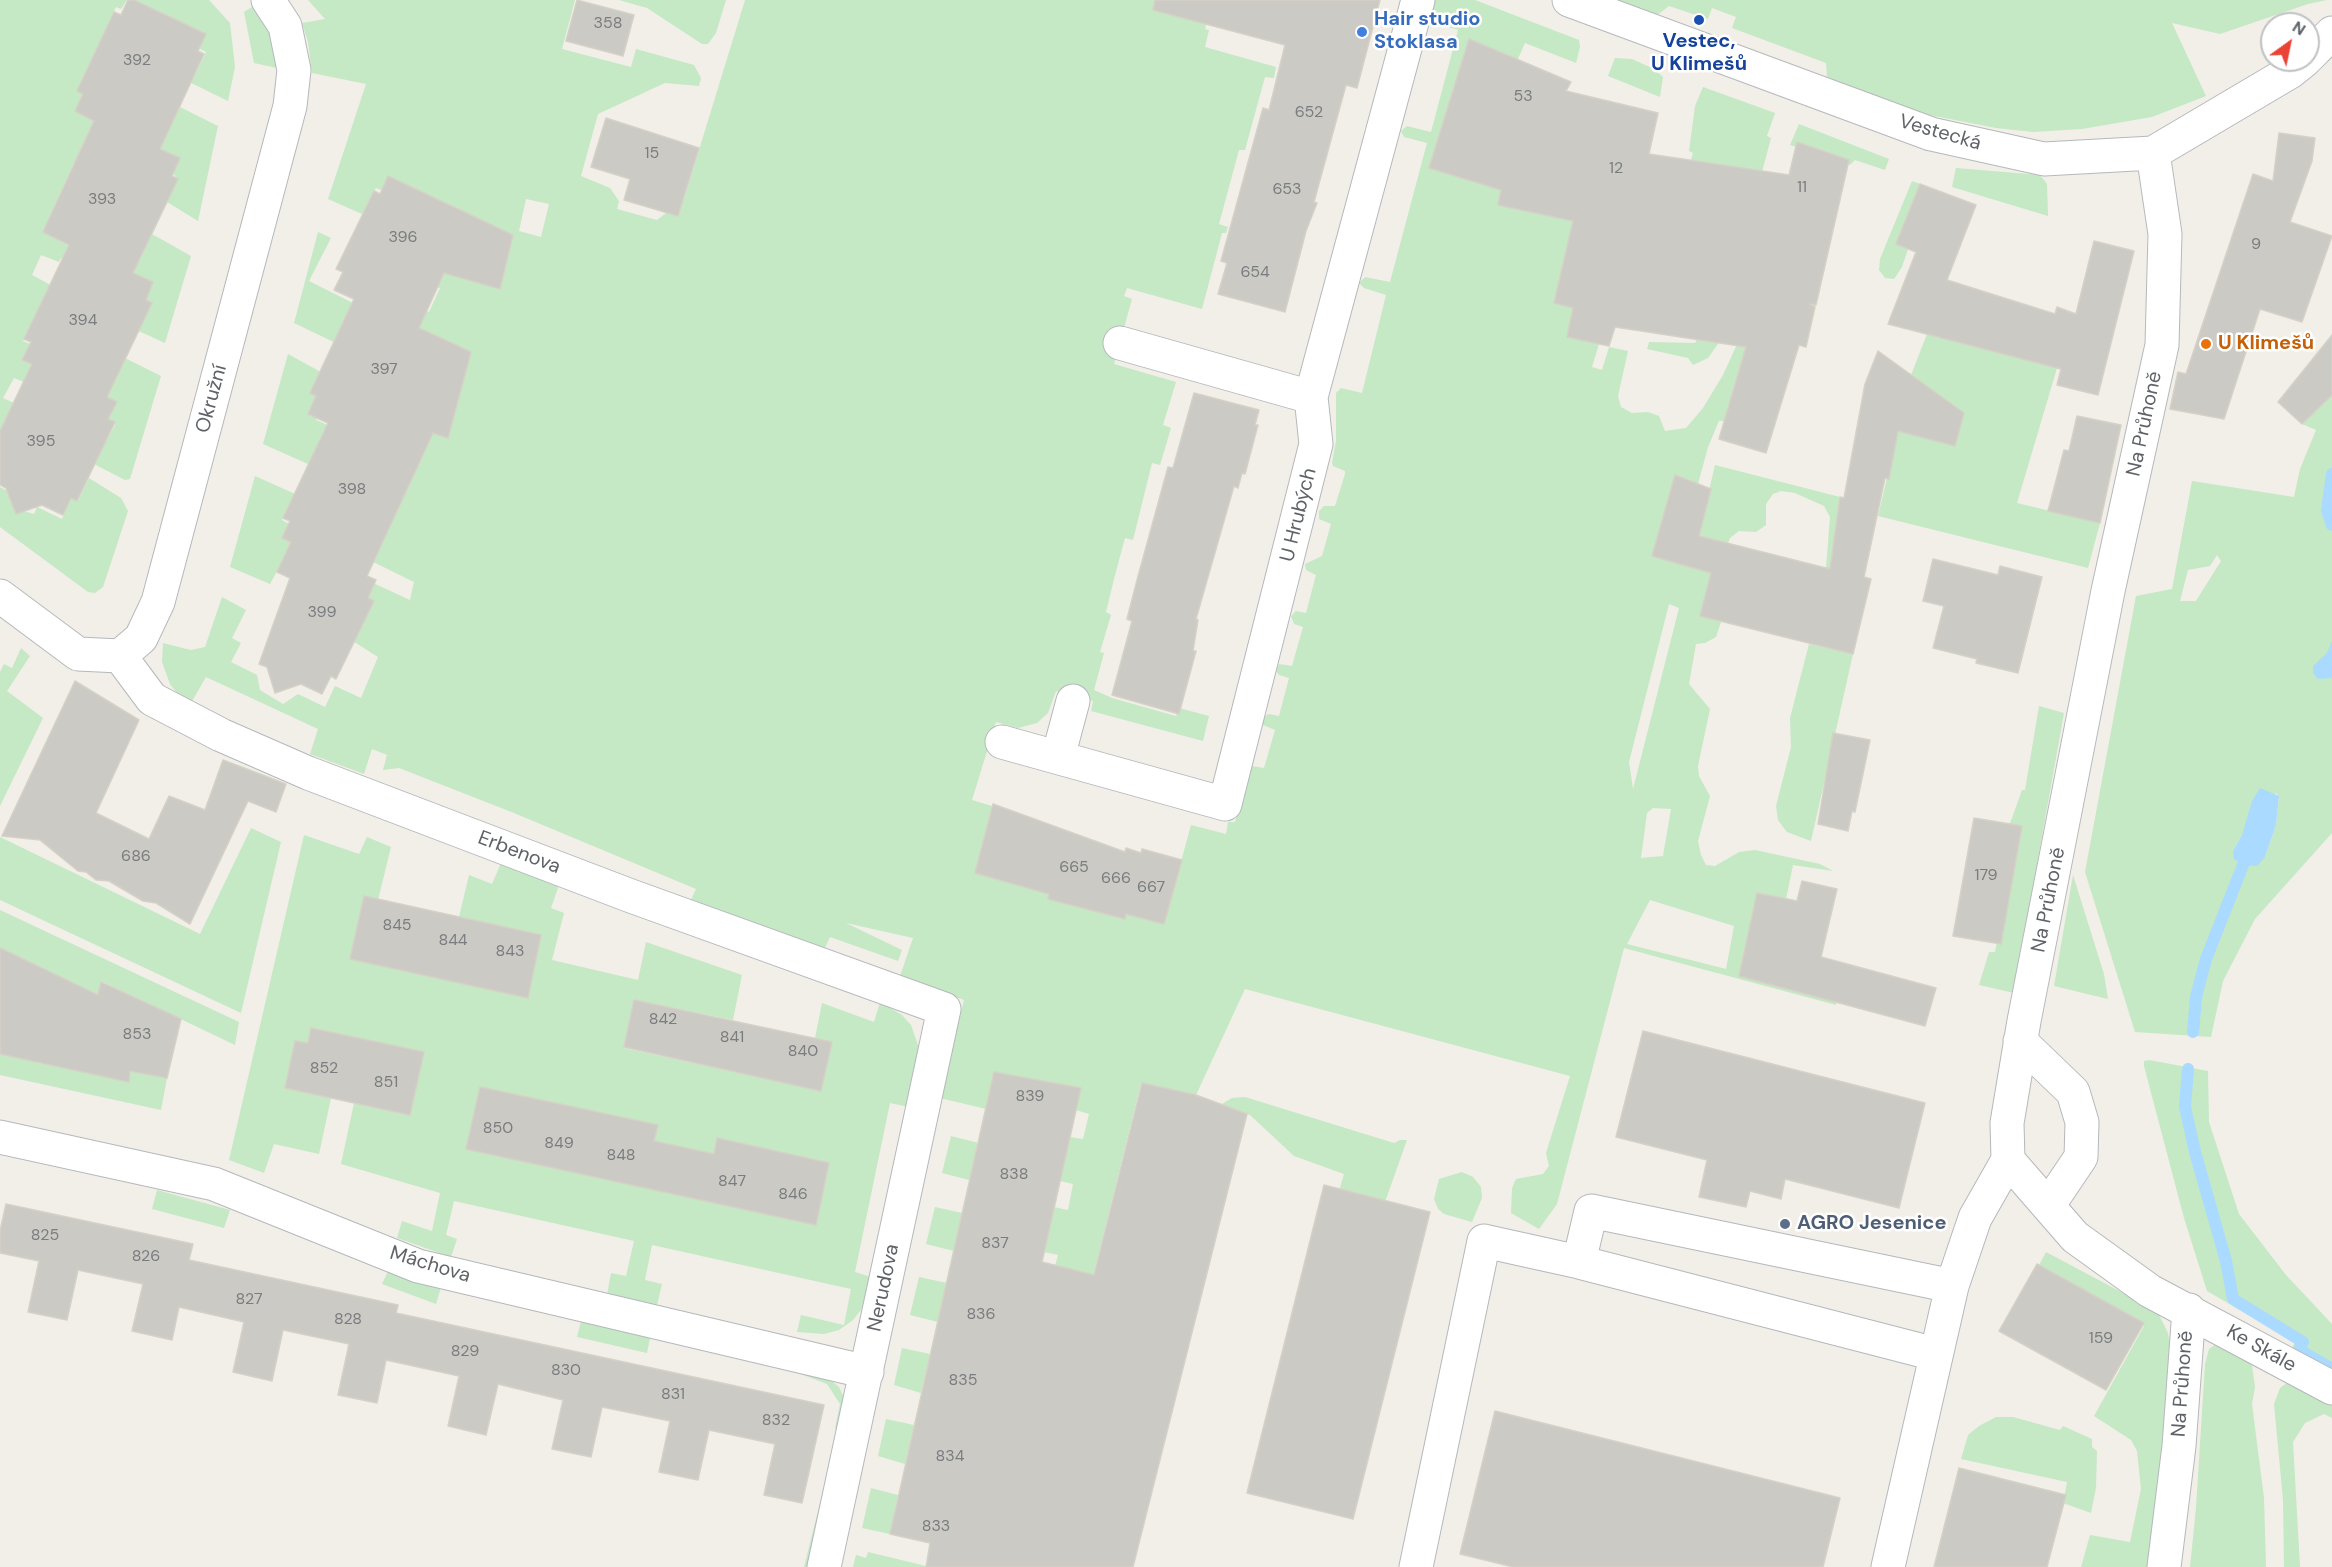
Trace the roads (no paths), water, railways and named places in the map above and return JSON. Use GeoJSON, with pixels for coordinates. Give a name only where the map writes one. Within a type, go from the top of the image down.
{"type":"FeatureCollection","features":[{"type":"Feature","properties":{"kind":"street","name":"Okružní"},"geometry":{"type":"LineString","coordinates":[[120,656],[141,638],[158,602],[290,106],[294,70],[285,26],[268,0]]}},
{"type":"Feature","properties":{"kind":"street","name":"U Hrubých"},"geometry":{"type":"LineString","coordinates":[[1002,742],[1225,804],[1317,444],[1311,397],[1418,0]]}},
{"type":"Feature","properties":{"kind":"street","name":"Vestecká"},"geometry":{"type":"LineString","coordinates":[[1569,0],[1931,134],[2044,159],[2153,153],[2290,72]]}},
{"type":"Feature","properties":{"kind":"street"},"geometry":{"type":"LineString","coordinates":[[2320,45],[2332,33]]}},
{"type":"Feature","properties":{"kind":"street","name":"Na Průhoně"},"geometry":{"type":"LineString","coordinates":[[2153,153],[2165,234],[2162,345],[2108,591],[2020,1041],[2007,1123],[2008,1160],[2075,1237],[2150,1291],[2189,1310],[2179,1446],[2164,1567]]}},
{"type":"Feature","properties":{"kind":"street"},"geometry":{"type":"LineString","coordinates":[[1120,343],[1311,397]]}},
{"type":"Feature","properties":{"kind":"street"},"geometry":{"type":"LineString","coordinates":[[0,596],[78,654],[120,656]]}},
{"type":"Feature","properties":{"kind":"street","name":"Erbenova"},"geometry":{"type":"LineString","coordinates":[[120,656],[152,699],[231,740],[308,772],[631,896],[944,1009]]}},
{"type":"Feature","properties":{"kind":"street"},"geometry":{"type":"LineString","coordinates":[[1058,757],[1073,701]]}},
{"type":"Feature","properties":{"kind":"street","name":"Nerudova"},"geometry":{"type":"LineString","coordinates":[[824,1567],[944,1009]]}},
{"type":"Feature","properties":{"kind":"street"},"geometry":{"type":"LineString","coordinates":[[2020,1041],[2073,1092],[2082,1122],[2081,1157],[2048,1206]]}},
{"type":"Feature","properties":{"kind":"street","name":"Máchova"},"geometry":{"type":"LineString","coordinates":[[0,1137],[214,1184],[418,1266],[867,1372]]}},
{"type":"Feature","properties":{"kind":"street"},"geometry":{"type":"LineString","coordinates":[[1888,1567],[1952,1286],[1976,1218],[2008,1160]]}},
{"type":"Feature","properties":{"kind":"street"},"geometry":{"type":"LineString","coordinates":[[1579,1262],[1591,1210],[1952,1286]]}},
{"type":"Feature","properties":{"kind":"street"},"geometry":{"type":"LineString","coordinates":[[1416,1567],[1484,1241],[1579,1262],[1935,1354]]}},
{"type":"Feature","properties":{"kind":"street","name":"Ke Skále"},"geometry":{"type":"LineString","coordinates":[[2189,1310],[2332,1388]]}},
{"type":"Feature","properties":{"kind":"water"},"geometry":{"type":"Polygon","coordinates":[[[2332,641],[2332,678],[2318,679],[2313,673],[2313,666],[2327,653],[2332,641]]]}},
{"type":"Feature","properties":{"kind":"water"},"geometry":{"type":"Polygon","coordinates":[[[2260,788],[2279,796],[2276,825],[2265,857],[2257,866],[2243,865],[2234,859],[2233,851],[2242,835],[2252,801],[2260,788]]]}},
{"type":"Feature","properties":{"kind":"waterway"},"geometry":{"type":"LineString","coordinates":[[2332,474],[2327,510],[2332,525]]}},
{"type":"Feature","properties":{"kind":"waterway"},"geometry":{"type":"LineString","coordinates":[[2193,1032],[2196,997],[2206,959],[2243,865]]}},
{"type":"Feature","properties":{"kind":"waterway"},"geometry":{"type":"LineString","coordinates":[[2188,1069],[2185,1107],[2195,1152],[2226,1261],[2233,1299],[2303,1342],[2299,1350],[2332,1369]]}},
{"type":"Feature","properties":{"kind":"place","name":"Vestec, U Klimešů"},"geometry":{"type":"Point","coordinates":[1699,20]}},
{"type":"Feature","properties":{"kind":"place","name":"Hair studio Stoklasa"},"geometry":{"type":"Point","coordinates":[1362,32]}},
{"type":"Feature","properties":{"kind":"place","name":"U Klimešů"},"geometry":{"type":"Point","coordinates":[2206,344]}},
{"type":"Feature","properties":{"kind":"place","name":"AGRO Jesenice"},"geometry":{"type":"Point","coordinates":[1785,1224]}}]}
